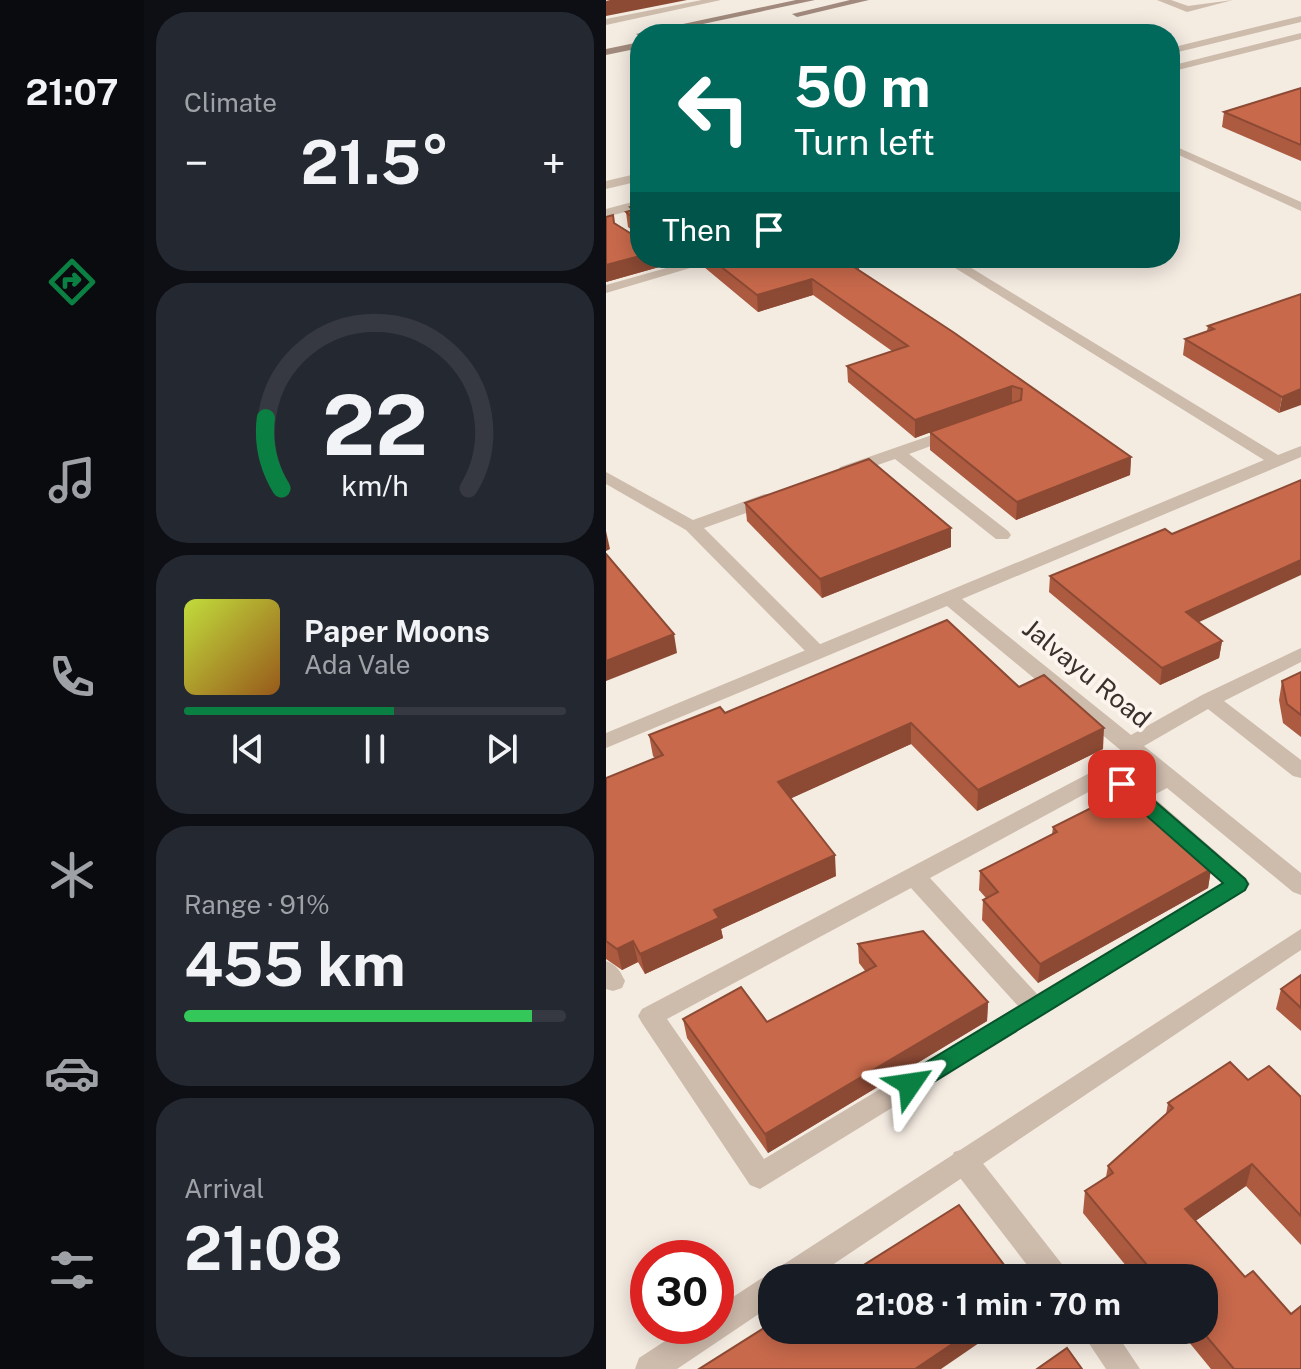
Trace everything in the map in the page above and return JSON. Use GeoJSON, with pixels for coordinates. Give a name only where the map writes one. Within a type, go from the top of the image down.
{"type":"FeatureCollection","features":[{"type":"Feature","properties":{"kind":"main road"},"geometry":{"type":"LineString","coordinates":[[690,24],[810,0]]}},
{"type":"Feature","properties":{"kind":"main road"},"geometry":{"type":"LineString","coordinates":[[745,24],[864,0]]}},
{"type":"Feature","properties":{"kind":"main road"},"geometry":{"type":"LineString","coordinates":[[606,41],[630,36]]}},
{"type":"Feature","properties":{"kind":"main road"},"geometry":{"type":"LineString","coordinates":[[606,52],[630,47]]}},
{"type":"Feature","properties":{"kind":"street"},"geometry":{"type":"LineString","coordinates":[[606,22],[716,0]]}},
{"type":"Feature","properties":{"kind":"street"},"geometry":{"type":"LineString","coordinates":[[1162,0],[1187,9],[1228,0]]}},
{"type":"Feature","properties":{"kind":"street"},"geometry":{"type":"LineString","coordinates":[[1180,49],[1301,19]]}},
{"type":"Feature","properties":{"kind":"street"},"geometry":{"type":"LineString","coordinates":[[1180,66],[1301,36]]}},
{"type":"Feature","properties":{"kind":"street"},"geometry":{"type":"LineString","coordinates":[[1180,152],[1301,207]]}},
{"type":"Feature","properties":{"kind":"street"},"geometry":{"type":"LineString","coordinates":[[606,185],[630,179]]}},
{"type":"Feature","properties":{"kind":"street"},"geometry":{"type":"LineString","coordinates":[[606,213],[630,207]]}},
{"type":"Feature","properties":{"kind":"street"},"geometry":{"type":"LineString","coordinates":[[664,268],[669,272]]}},
{"type":"Feature","properties":{"kind":"street"},"geometry":{"type":"LineString","coordinates":[[606,289],[683,268]]}},
{"type":"Feature","properties":{"kind":"street"},"geometry":{"type":"LineString","coordinates":[[962,268],[1277,461]]}},
{"type":"Feature","properties":{"kind":"street"},"geometry":{"type":"LineString","coordinates":[[824,479],[969,427]]}},
{"type":"Feature","properties":{"kind":"street"},"geometry":{"type":"LineString","coordinates":[[606,741],[1301,451]]}},
{"type":"Feature","properties":{"kind":"street"},"geometry":{"type":"LineString","coordinates":[[897,453],[1002,535]]}},
{"type":"Feature","properties":{"kind":"street"},"geometry":{"type":"LineString","coordinates":[[606,477],[692,526],[817,652]]}},
{"type":"Feature","properties":{"kind":"street"},"geometry":{"type":"LineString","coordinates":[[692,526],[794,490]]}},
{"type":"Feature","properties":{"kind":"street","name":"Jalvayu Road"},"geometry":{"type":"LineString","coordinates":[[948,597],[1301,886]]}},
{"type":"Feature","properties":{"kind":"street"},"geometry":{"type":"LineString","coordinates":[[1130,745],[1209,700],[1301,654]]}},
{"type":"Feature","properties":{"kind":"street"},"geometry":{"type":"LineString","coordinates":[[1209,700],[1301,771]]}},
{"type":"Feature","properties":{"kind":"street"},"geometry":{"type":"LineString","coordinates":[[1109,772],[1136,795],[1238,884],[760,1176],[651,1016],[1109,772]]}},
{"type":"Feature","properties":{"kind":"street"},"geometry":{"type":"LineString","coordinates":[[1136,795],[1170,777]]}},
{"type":"Feature","properties":{"kind":"street"},"geometry":{"type":"LineString","coordinates":[[914,876],[1035,1008]]}},
{"type":"Feature","properties":{"kind":"street"},"geometry":{"type":"LineString","coordinates":[[809,1264],[1301,938]]}},
{"type":"Feature","properties":{"kind":"street"},"geometry":{"type":"LineString","coordinates":[[964,1161],[1044,1264]]}},
{"type":"Feature","properties":{"kind":"street"},"geometry":{"type":"LineString","coordinates":[[734,1314],[758,1298]]}},
{"type":"Feature","properties":{"kind":"street"},"geometry":{"type":"LineString","coordinates":[[650,1369],[688,1344]]}},
{"type":"Feature","properties":{"kind":"street"},"geometry":{"type":"LineString","coordinates":[[1106,1344],[1125,1369]]}},
{"type":"Feature","properties":{"kind":"building"},"geometry":{"type":"Polygon","coordinates":[[[1301,88],[1301,145],[1224,112],[1301,88]]]}},
{"type":"Feature","properties":{"kind":"building"},"geometry":{"type":"Polygon","coordinates":[[[613,215],[614,223],[630,233],[630,259],[606,265],[606,217],[613,215]]]}},
{"type":"Feature","properties":{"kind":"building"},"geometry":{"type":"Polygon","coordinates":[[[723,268],[856,268],[1131,457],[1017,502],[930,432],[1021,400],[1022,389],[1012,386],[915,420],[847,366],[908,346],[812,279],[757,295],[723,268]]]}},
{"type":"Feature","properties":{"kind":"building"},"geometry":{"type":"Polygon","coordinates":[[[1301,294],[1301,389],[1282,397],[1185,339],[1214,329],[1208,326],[1301,294]]]}},
{"type":"Feature","properties":{"kind":"building"},"geometry":{"type":"Polygon","coordinates":[[[869,459],[951,528],[820,579],[745,503],[869,459]]]}},
{"type":"Feature","properties":{"kind":"building"},"geometry":{"type":"Polygon","coordinates":[[[1301,480],[1301,560],[1186,612],[1222,641],[1162,668],[1050,576],[1165,529],[1172,534],[1301,480]]]}},
{"type":"Feature","properties":{"kind":"building"},"geometry":{"type":"Polygon","coordinates":[[[606,554],[674,634],[606,661],[606,554]]]}},
{"type":"Feature","properties":{"kind":"building"},"geometry":{"type":"Polygon","coordinates":[[[947,620],[1019,687],[1044,675],[1104,728],[978,790],[911,723],[778,782],[835,855],[714,910],[719,918],[640,954],[633,941],[617,949],[606,941],[606,778],[663,755],[649,735],[720,707],[725,713],[947,620]]]}},
{"type":"Feature","properties":{"kind":"building"},"geometry":{"type":"Polygon","coordinates":[[[1301,672],[1301,715],[1287,704],[1282,681],[1301,672]]]}},
{"type":"Feature","properties":{"kind":"building"},"geometry":{"type":"Polygon","coordinates":[[[1127,790],[1211,869],[1040,964],[983,900],[998,892],[980,871],[1057,832],[1053,827],[1127,790]]]}},
{"type":"Feature","properties":{"kind":"building"},"geometry":{"type":"Polygon","coordinates":[[[923,931],[988,1002],[765,1134],[683,1019],[741,987],[767,1022],[876,966],[858,944],[923,931]]]}},
{"type":"Feature","properties":{"kind":"building"},"geometry":{"type":"Polygon","coordinates":[[[1301,975],[1301,1008],[1281,989],[1301,975]]]}},
{"type":"Feature","properties":{"kind":"building"},"geometry":{"type":"Polygon","coordinates":[[[1230,1062],[1248,1080],[1269,1066],[1301,1097],[1301,1216],[1252,1164],[1185,1209],[1245,1277],[1253,1271],[1291,1314],[1301,1306],[1301,1369],[1234,1369],[1213,1344],[1218,1344],[1218,1264],[1146,1264],[1085,1191],[1113,1173],[1108,1166],[1173,1108],[1168,1103],[1230,1062]]]}},
{"type":"Feature","properties":{"kind":"building"},"geometry":{"type":"Polygon","coordinates":[[[959,1205],[1003,1264],[865,1264],[959,1205]]]}},
{"type":"Feature","properties":{"kind":"building"},"geometry":{"type":"Polygon","coordinates":[[[758,1332],[758,1344],[952,1344],[915,1369],[699,1369],[758,1332]]]}},
{"type":"Feature","properties":{"kind":"building"},"geometry":{"type":"Polygon","coordinates":[[[1067,1348],[1082,1369],[1037,1369],[1067,1348]]]}},
{"type":"Feature","properties":{"kind":"route"},"geometry":{"type":"LineString","coordinates":[[910,1084],[1238,884],[1122,784]]}}]}
